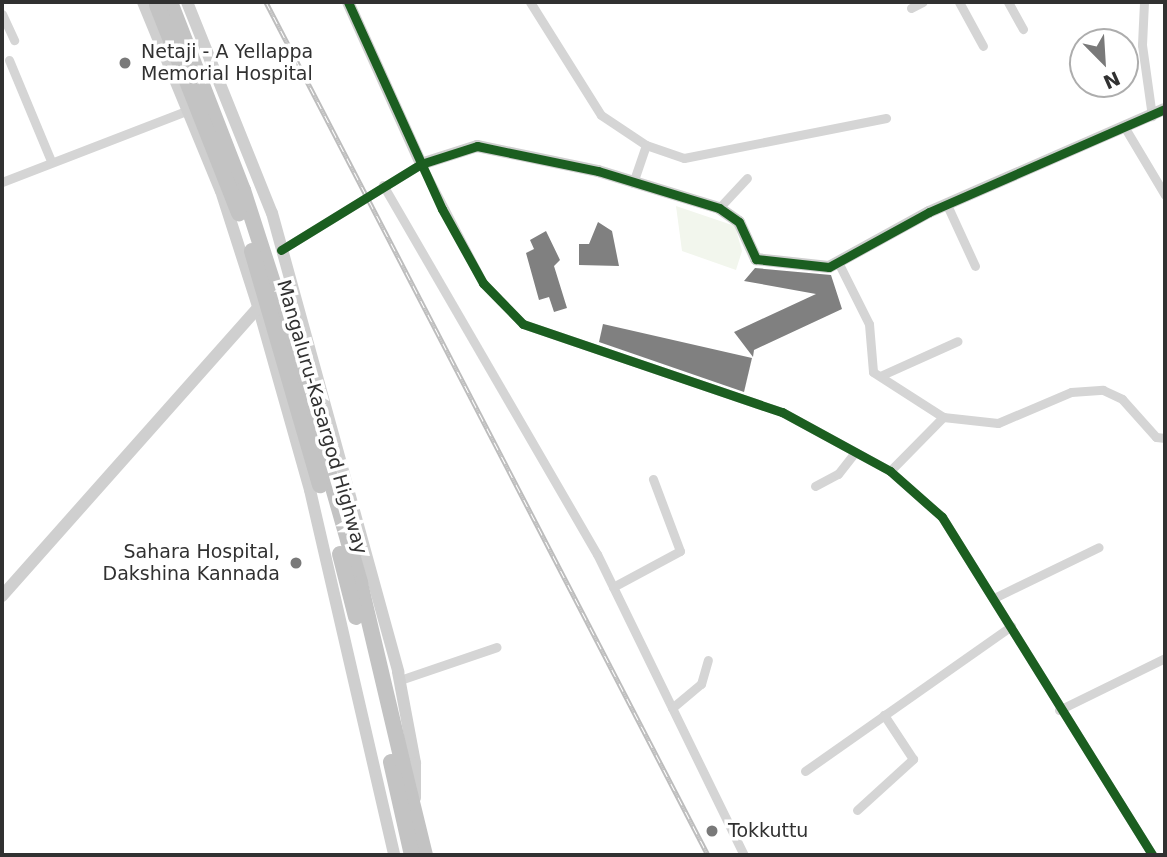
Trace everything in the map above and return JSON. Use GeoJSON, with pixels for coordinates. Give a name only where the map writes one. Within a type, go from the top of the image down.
{"type":"FeatureCollection","features":[{"type":"Feature","properties":{"kind":"highway","name":"Mangaluru-Kasargod Highway"},"geometry":{"type":"LineString","coordinates":[[159,2],[243,190],[286,326],[360,583],[397,761],[422,854]]}},
{"type":"Feature","properties":{"kind":"highway","name":"Mangaluru-Kasargod Highway"},"geometry":{"type":"LineString","coordinates":[[397,761],[414,809],[422,854]]}},
{"type":"Feature","properties":{"kind":"street"},"geometry":{"type":"LineString","coordinates":[[159,2],[189,110],[258,306],[310,490],[394,855]]}},
{"type":"Feature","properties":{"kind":"street"},"geometry":{"type":"LineString","coordinates":[[187,2],[256,171],[281,250],[288,287],[400,680],[415,763],[414,809]]}},
{"type":"Feature","properties":{"kind":"street"},"geometry":{"type":"LineString","coordinates":[[348,2],[421,164],[483,283],[523,324],[782,412],[890,471],[942,517],[996,597],[1059,710],[1152,855]]}},
{"type":"Feature","properties":{"kind":"street"},"geometry":{"type":"LineString","coordinates":[[530,2],[601,115],[646,145],[684,158],[707,157],[796,132],[886,118]]}},
{"type":"Feature","properties":{"kind":"street"},"geometry":{"type":"LineString","coordinates":[[911,8],[923,2]]}},
{"type":"Feature","properties":{"kind":"street"},"geometry":{"type":"LineString","coordinates":[[959,2],[984,46]]}},
{"type":"Feature","properties":{"kind":"street"},"geometry":{"type":"LineString","coordinates":[[1008,2],[1023,29]]}},
{"type":"Feature","properties":{"kind":"street"},"geometry":{"type":"LineString","coordinates":[[1144,2],[1143,45],[1152,116]]}},
{"type":"Feature","properties":{"kind":"street"},"geometry":{"type":"LineString","coordinates":[[2,15],[14,40]]}},
{"type":"Feature","properties":{"kind":"street"},"geometry":{"type":"LineString","coordinates":[[9,60],[51,161]]}},
{"type":"Feature","properties":{"kind":"street"},"geometry":{"type":"LineString","coordinates":[[281,250],[421,164],[477,146],[633,183],[719,208],[739,222],[756,259],[829,267],[947,205],[1165,109]]}},
{"type":"Feature","properties":{"kind":"street"},"geometry":{"type":"LineString","coordinates":[[2,182],[189,110]]}},
{"type":"Feature","properties":{"kind":"street"},"geometry":{"type":"LineString","coordinates":[[1125,128],[1165,195]]}},
{"type":"Feature","properties":{"kind":"street"},"geometry":{"type":"LineString","coordinates":[[633,183],[646,145]]}},
{"type":"Feature","properties":{"kind":"street"},"geometry":{"type":"LineString","coordinates":[[719,208],[726,194],[747,178]]}},
{"type":"Feature","properties":{"kind":"street"},"geometry":{"type":"LineString","coordinates":[[383,185],[613,587],[744,855]]}},
{"type":"Feature","properties":{"kind":"street"},"geometry":{"type":"LineString","coordinates":[[947,205],[975,266]]}},
{"type":"Feature","properties":{"kind":"street"},"geometry":{"type":"LineString","coordinates":[[838,262],[869,324],[869,363],[880,376],[943,416],[998,423],[1071,392],[1103,390],[1122,399],[1156,437],[1165,438]]}},
{"type":"Feature","properties":{"kind":"street"},"geometry":{"type":"LineString","coordinates":[[2,596],[258,306],[288,287]]}},
{"type":"Feature","properties":{"kind":"street"},"geometry":{"type":"LineString","coordinates":[[880,376],[958,341]]}},
{"type":"Feature","properties":{"kind":"street"},"geometry":{"type":"LineString","coordinates":[[890,471],[943,416]]}},
{"type":"Feature","properties":{"kind":"street"},"geometry":{"type":"LineString","coordinates":[[816,486],[838,474],[855,452]]}},
{"type":"Feature","properties":{"kind":"street"},"geometry":{"type":"LineString","coordinates":[[613,587],[680,551],[653,479]]}},
{"type":"Feature","properties":{"kind":"street"},"geometry":{"type":"LineString","coordinates":[[996,597],[1099,547]]}},
{"type":"Feature","properties":{"kind":"street"},"geometry":{"type":"LineString","coordinates":[[805,771],[1012,626]]}},
{"type":"Feature","properties":{"kind":"street"},"geometry":{"type":"LineString","coordinates":[[400,680],[497,647]]}},
{"type":"Feature","properties":{"kind":"street"},"geometry":{"type":"LineString","coordinates":[[1059,710],[1165,658]]}},
{"type":"Feature","properties":{"kind":"street"},"geometry":{"type":"LineString","coordinates":[[672,708],[701,684],[708,660]]}},
{"type":"Feature","properties":{"kind":"street"},"geometry":{"type":"LineString","coordinates":[[857,810],[913,759],[884,715]]}},
{"type":"Feature","properties":{"kind":"shaded area"},"geometry":{"type":"Polygon","coordinates":[[[676,206],[735,226],[742,251],[736,270],[682,251],[676,206]]]}},
{"type":"Feature","properties":{"kind":"building"},"geometry":{"type":"Polygon","coordinates":[[[598,222],[612,231],[619,266],[579,265],[579,244],[589,244],[598,222]]]}},
{"type":"Feature","properties":{"kind":"building"},"geometry":{"type":"Polygon","coordinates":[[[546,231],[560,260],[554,266],[567,308],[554,312],[549,297],[539,300],[526,253],[534,249],[530,240],[546,231]]]}},
{"type":"Feature","properties":{"kind":"building"},"geometry":{"type":"Polygon","coordinates":[[[755,268],[831,275],[842,309],[754,350],[753,357],[734,332],[816,294],[744,281],[755,268]]]}},
{"type":"Feature","properties":{"kind":"building"},"geometry":{"type":"Polygon","coordinates":[[[603,324],[752,358],[744,392],[599,342],[603,324]]]}},
{"type":"Feature","properties":{"kind":"railway"},"geometry":{"type":"LineString","coordinates":[[266,2],[708,855]]}},
{"type":"Feature","properties":{"kind":"cycle path"},"geometry":{"type":"LineString","coordinates":[[348,2],[442,209],[483,283],[523,324],[782,412],[890,471],[942,517],[1152,855]]}},
{"type":"Feature","properties":{"kind":"cycle path"},"geometry":{"type":"LineString","coordinates":[[281,250],[421,164],[477,146],[598,171],[719,208],[739,222],[756,259],[829,267],[929,212],[1165,109]]}},
{"type":"Feature","properties":{"kind":"place","name":"Netaji - A Yellappa Memorial Hospital"},"geometry":{"type":"Point","coordinates":[125,63]}},
{"type":"Feature","properties":{"kind":"place","name":"Sahara Hospital, Dakshina Kannada"},"geometry":{"type":"Point","coordinates":[296,563]}},
{"type":"Feature","properties":{"kind":"place","name":"Tokkuttu"},"geometry":{"type":"Point","coordinates":[712,831]}}]}
